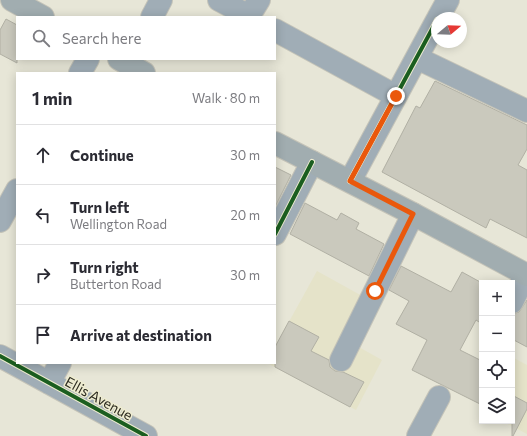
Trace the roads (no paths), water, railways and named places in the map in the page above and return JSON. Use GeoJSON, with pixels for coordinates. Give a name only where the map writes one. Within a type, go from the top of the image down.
{"type":"FeatureCollection","features":[{"type":"Feature","properties":{"kind":"main road"},"geometry":{"type":"LineString","coordinates":[[12,0],[41,16]]}},
{"type":"Feature","properties":{"kind":"main road"},"geometry":{"type":"LineString","coordinates":[[276,144],[527,275]]}},
{"type":"Feature","properties":{"kind":"street"},"geometry":{"type":"LineString","coordinates":[[153,16],[161,0]]}},
{"type":"Feature","properties":{"kind":"street"},"geometry":{"type":"LineString","coordinates":[[219,0],[253,11]]}},
{"type":"Feature","properties":{"kind":"street"},"geometry":{"type":"LineString","coordinates":[[350,181],[416,58],[438,9]]}},
{"type":"Feature","properties":{"kind":"street"},"geometry":{"type":"LineString","coordinates":[[276,31],[396,96]]}},
{"type":"Feature","properties":{"kind":"street"},"geometry":{"type":"LineString","coordinates":[[416,58],[527,111]]}},
{"type":"Feature","properties":{"kind":"street"},"geometry":{"type":"LineString","coordinates":[[81,72],[87,60]]}},
{"type":"Feature","properties":{"kind":"street"},"geometry":{"type":"LineString","coordinates":[[276,232],[312,162]]}},
{"type":"Feature","properties":{"kind":"street"},"geometry":{"type":"LineString","coordinates":[[0,221],[16,192]]}},
{"type":"Feature","properties":{"kind":"street"},"geometry":{"type":"LineString","coordinates":[[341,360],[413,214]]}},
{"type":"Feature","properties":{"kind":"street"},"geometry":{"type":"LineString","coordinates":[[515,297],[527,275]]}},
{"type":"Feature","properties":{"kind":"street","name":"Ellis Avenue"},"geometry":{"type":"LineString","coordinates":[[0,356],[146,436]]}},
{"type":"Feature","properties":{"kind":"street"},"geometry":{"type":"LineString","coordinates":[[49,383],[59,364]]}},
{"type":"Feature","properties":{"kind":"street"},"geometry":{"type":"LineString","coordinates":[[418,436],[439,397]]}}]}
